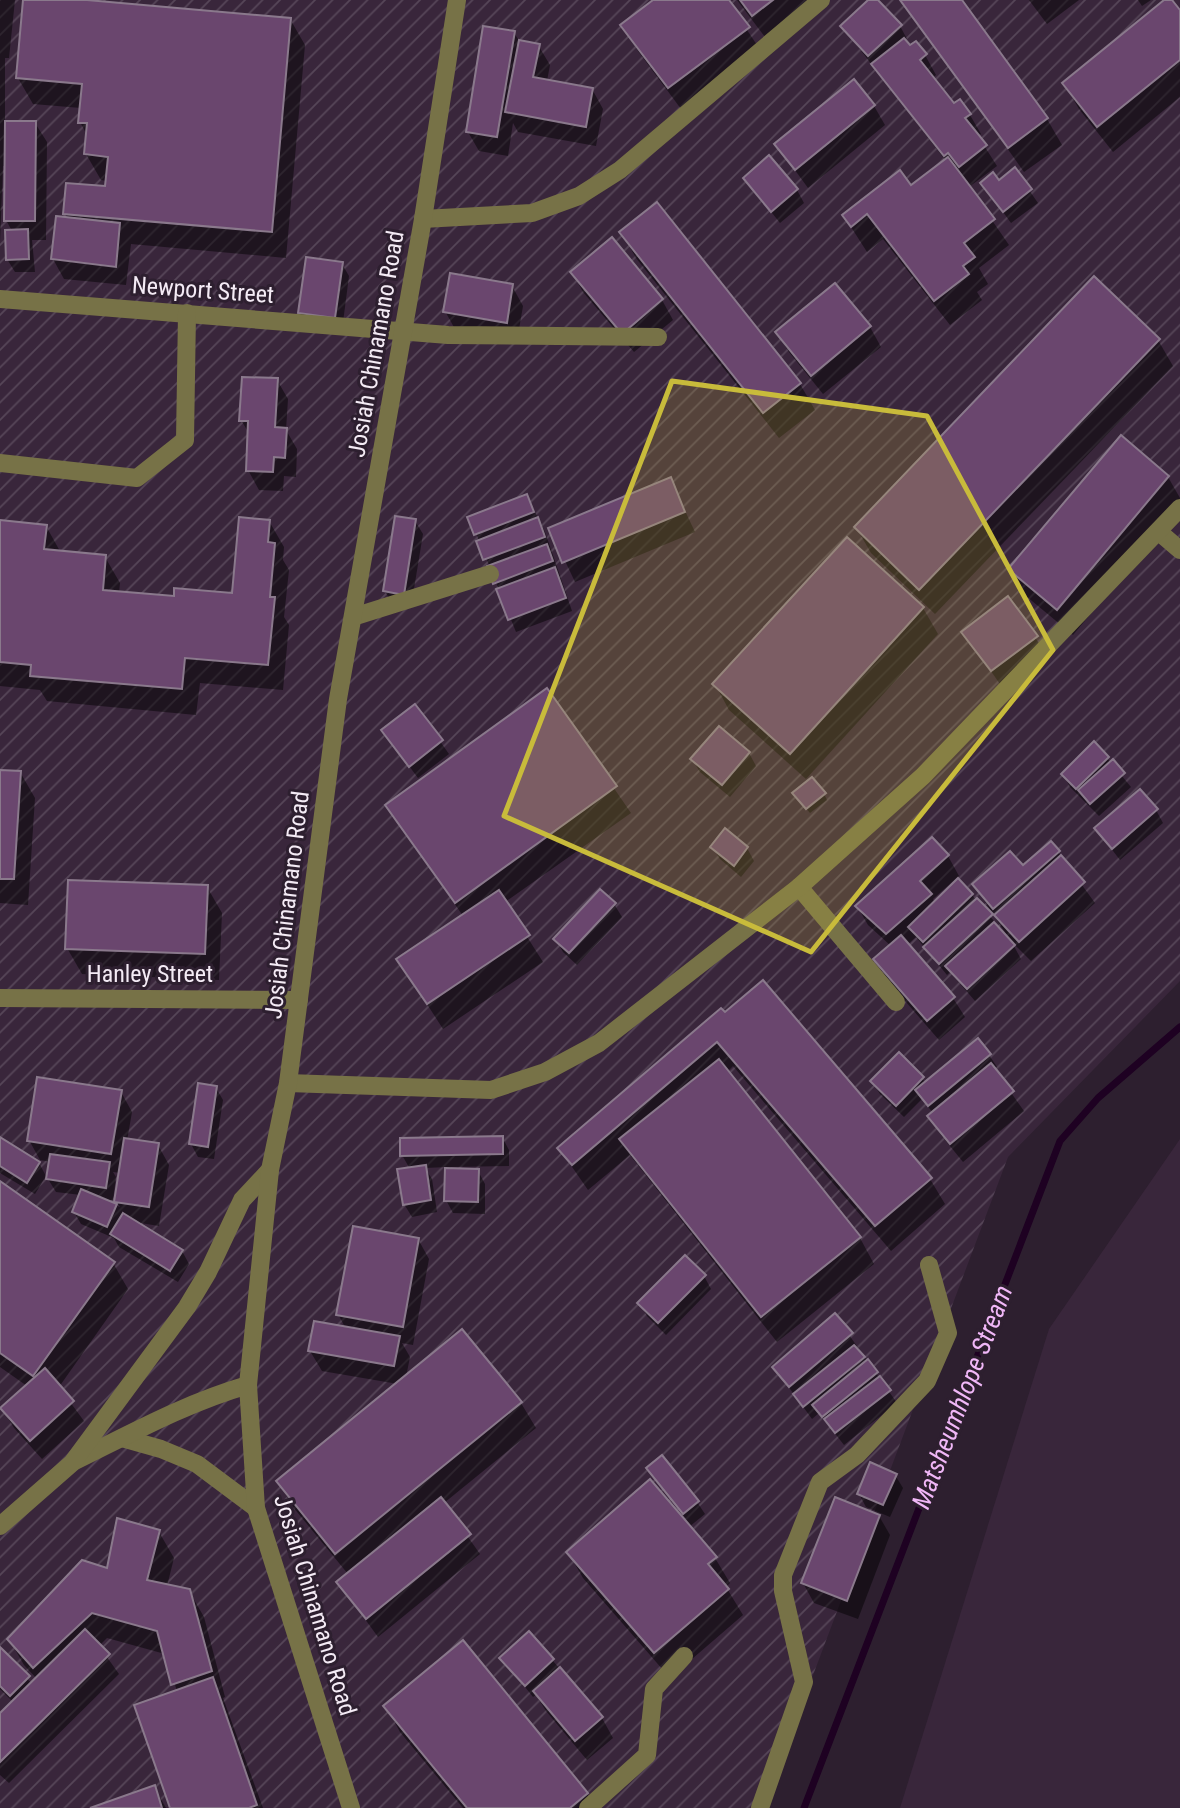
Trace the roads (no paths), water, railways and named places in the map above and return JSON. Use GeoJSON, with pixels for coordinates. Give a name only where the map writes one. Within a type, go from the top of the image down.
{"type":"FeatureCollection","features":[{"type":"Feature","properties":{"kind":"street","name":"Josiah Chinamano Road"},"geometry":{"type":"LineString","coordinates":[[351,1808],[256,1508],[247,1385],[270,1170],[288,1083],[337,713],[423,219],[457,0]]}},
{"type":"Feature","properties":{"kind":"street"},"geometry":{"type":"LineString","coordinates":[[423,219],[532,213],[579,196],[620,170],[821,0]]}},
{"type":"Feature","properties":{"kind":"street","name":"Newport Street"},"geometry":{"type":"LineString","coordinates":[[2,304],[187,313],[403,329],[448,335],[658,337]]}},
{"type":"Feature","properties":{"kind":"street"},"geometry":{"type":"LineString","coordinates":[[0,463],[137,478],[185,440],[187,313]]}},
{"type":"Feature","properties":{"kind":"street"},"geometry":{"type":"LineString","coordinates":[[288,1083],[491,1090],[545,1072],[599,1043],[799,887],[923,776],[1180,508]]}},
{"type":"Feature","properties":{"kind":"street"},"geometry":{"type":"LineString","coordinates":[[1159,532],[1180,550]]}},
{"type":"Feature","properties":{"kind":"street"},"geometry":{"type":"LineString","coordinates":[[353,617],[490,574]]}},
{"type":"Feature","properties":{"kind":"street"},"geometry":{"type":"LineString","coordinates":[[799,887],[896,1002]]}},
{"type":"Feature","properties":{"kind":"street","name":"Hanley Street"},"geometry":{"type":"LineString","coordinates":[[0,998],[299,1000]]}},
{"type":"Feature","properties":{"kind":"street"},"geometry":{"type":"LineString","coordinates":[[0,1526],[72,1463],[187,1307],[208,1272],[242,1200],[270,1170]]}},
{"type":"Feature","properties":{"kind":"street"},"geometry":{"type":"LineString","coordinates":[[760,1808],[804,1682],[783,1591],[783,1574],[820,1482],[858,1455],[927,1381],[934,1367],[948,1332],[929,1265]]}},
{"type":"Feature","properties":{"kind":"street"},"geometry":{"type":"LineString","coordinates":[[72,1463],[157,1418],[203,1398],[247,1385]]}},
{"type":"Feature","properties":{"kind":"street"},"geometry":{"type":"LineString","coordinates":[[122,1438],[161,1449],[197,1464],[256,1508]]}},
{"type":"Feature","properties":{"kind":"street"},"geometry":{"type":"LineString","coordinates":[[588,1808],[647,1755],[654,1689],[684,1656]]}},
{"type":"Feature","properties":{"kind":"waterway","name":"Matsheumhlope Stream"},"geometry":{"type":"LineString","coordinates":[[804,1808],[1060,1141],[1098,1098],[1180,1027]]}}]}
